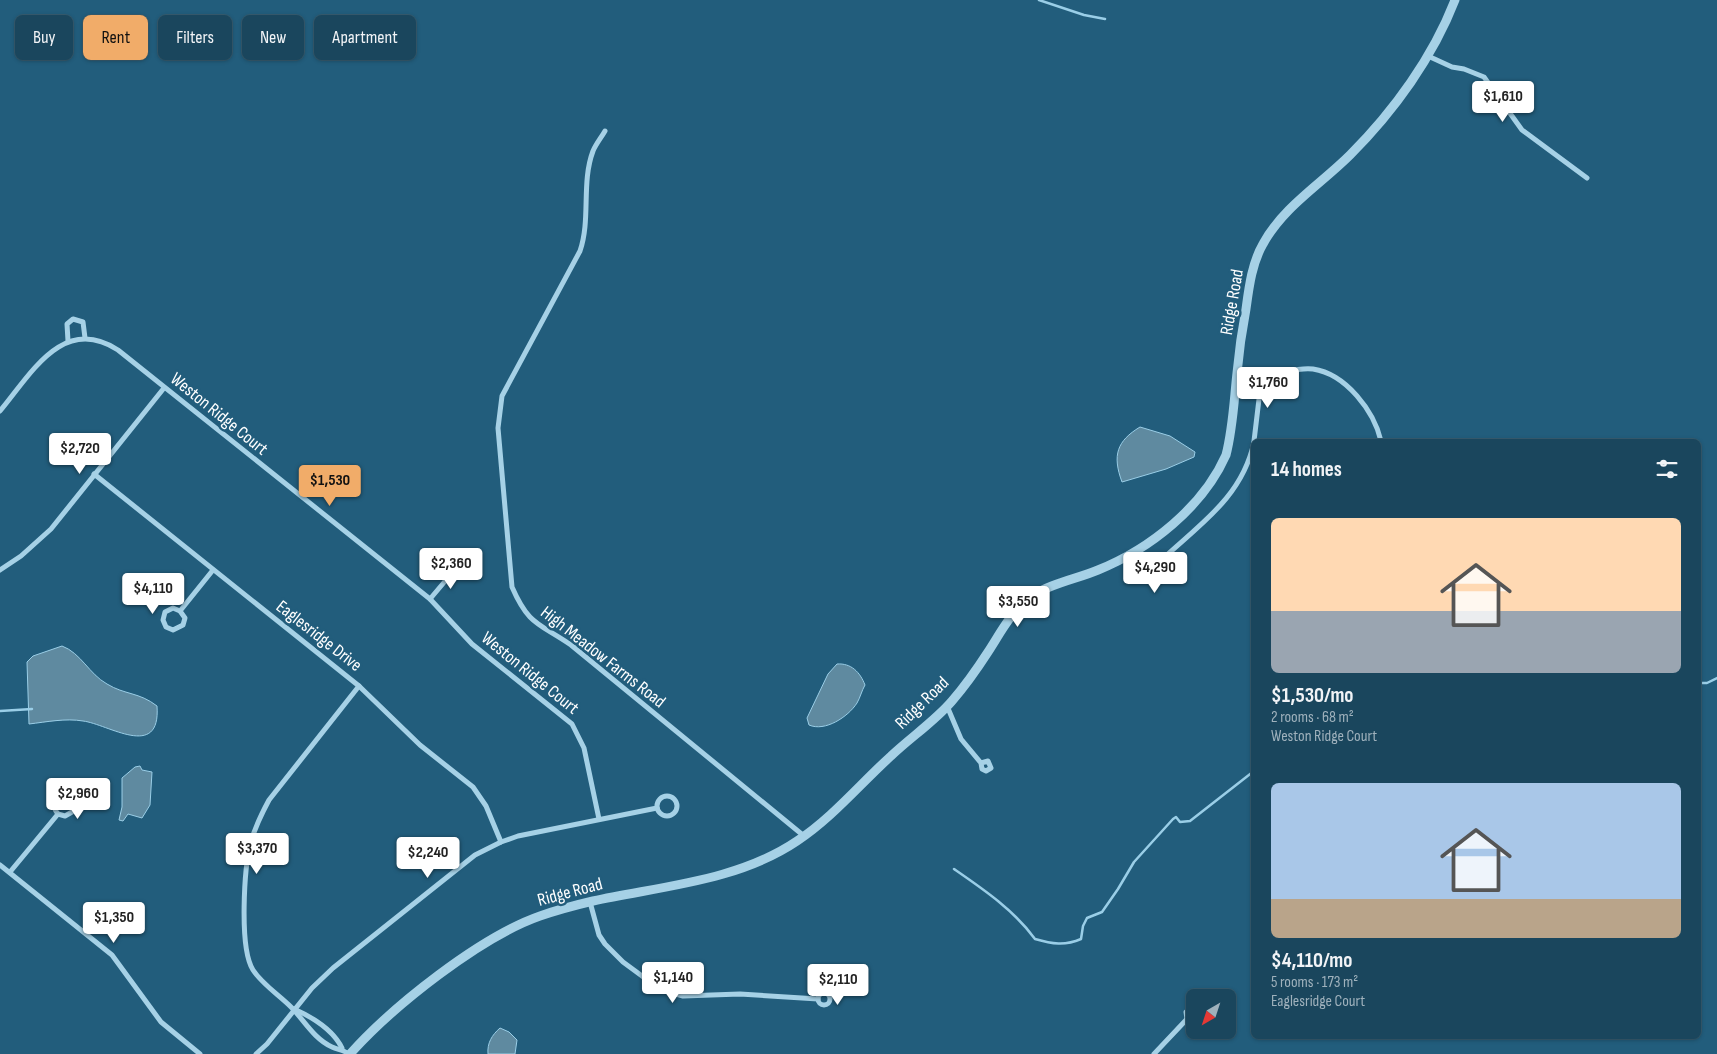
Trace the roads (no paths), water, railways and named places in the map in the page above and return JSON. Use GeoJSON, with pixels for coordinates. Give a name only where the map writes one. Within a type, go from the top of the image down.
{"type":"FeatureCollection","features":[{"type":"Feature","properties":{"kind":"street","name":"Ridge Road"},"geometry":{"type":"LineString","coordinates":[[350,1054],[362,1041],[416,994],[492,940],[539,916],[590,902],[728,872],[758,862],[804,836],[947,706],[986,655],[1008,621],[1025,602],[1044,589],[1121,560],[1175,521],[1199,497],[1220,470],[1226,455],[1248,296],[1255,262],[1267,236],[1302,197],[1350,156],[1374,129],[1428,56],[1444,29],[1455,0]]}},
{"type":"Feature","properties":{"kind":"street"},"geometry":{"type":"LineString","coordinates":[[1428,56],[1484,77],[1507,112],[1522,130],[1587,178]]}},
{"type":"Feature","properties":{"kind":"street","name":"High Meadow Farms Road"},"geometry":{"type":"LineString","coordinates":[[605,131],[593,150],[589,167],[586,236],[580,251],[502,396],[498,428],[512,587],[523,609],[537,626],[571,645],[804,836]]}},
{"type":"Feature","properties":{"kind":"street"},"geometry":{"type":"LineString","coordinates":[[68,341],[67,324],[73,319],[83,322],[85,338]]}},
{"type":"Feature","properties":{"kind":"street","name":"Weston Ridge Court"},"geometry":{"type":"LineString","coordinates":[[0,411],[42,360],[55,348],[68,341],[85,338],[109,344],[430,599],[472,644],[572,724],[584,748],[600,819]]}},
{"type":"Feature","properties":{"kind":"street"},"geometry":{"type":"LineString","coordinates":[[1237,371],[1262,374],[1313,369],[1332,375],[1349,388],[1364,405],[1376,425],[1380,439]]}},
{"type":"Feature","properties":{"kind":"street"},"geometry":{"type":"LineString","coordinates":[[1254,439],[1262,374]]}},
{"type":"Feature","properties":{"kind":"street"},"geometry":{"type":"LineString","coordinates":[[0,570],[21,556],[51,529],[164,388]]}},
{"type":"Feature","properties":{"kind":"street"},"geometry":{"type":"LineString","coordinates":[[1157,566],[1230,496],[1247,466],[1251,452]]}},
{"type":"Feature","properties":{"kind":"street","name":"Eaglesridge Drive"},"geometry":{"type":"LineString","coordinates":[[94,474],[359,686],[420,745],[473,787],[486,806],[501,842]]}},
{"type":"Feature","properties":{"kind":"street"},"geometry":{"type":"LineString","coordinates":[[430,599],[457,567]]}},
{"type":"Feature","properties":{"kind":"street"},"geometry":{"type":"LineString","coordinates":[[180,610],[213,570]]}},
{"type":"Feature","properties":{"kind":"street"},"geometry":{"type":"LineString","coordinates":[[173,608],[180,610],[184,618],[183,625],[173,630],[166,627],[163,620],[165,612],[173,608]]}},
{"type":"Feature","properties":{"kind":"street"},"geometry":{"type":"LineString","coordinates":[[342,1048],[332,1048],[305,1025],[293,1009],[261,979],[248,960],[244,934],[249,848],[256,828],[269,800],[359,686]]}},
{"type":"Feature","properties":{"kind":"street"},"geometry":{"type":"LineString","coordinates":[[947,706],[961,739],[981,763]]}},
{"type":"Feature","properties":{"kind":"street"},"geometry":{"type":"LineString","coordinates":[[60,795],[69,796],[74,802],[72,812],[65,816],[58,814],[53,806],[54,801],[60,795]]}},
{"type":"Feature","properties":{"kind":"street"},"geometry":{"type":"LineString","coordinates":[[664,796],[671,797],[677,806],[675,813],[667,816],[660,814],[657,808],[658,802],[664,796]]}},
{"type":"Feature","properties":{"kind":"street"},"geometry":{"type":"LineString","coordinates":[[256,1054],[267,1044],[293,1009],[333,968],[469,859],[501,842],[657,808]]}},
{"type":"Feature","properties":{"kind":"street"},"geometry":{"type":"LineString","coordinates":[[10,872],[58,814]]}},
{"type":"Feature","properties":{"kind":"street"},"geometry":{"type":"LineString","coordinates":[[0,865],[112,955],[161,1022],[200,1054]]}},
{"type":"Feature","properties":{"kind":"street"},"geometry":{"type":"LineString","coordinates":[[590,902],[599,935],[605,944],[635,972],[661,990],[683,996],[740,994],[818,999]]}},
{"type":"Feature","properties":{"kind":"street"},"geometry":{"type":"LineString","coordinates":[[293,1009],[310,1016],[338,1040],[342,1048],[350,1054]]}},
{"type":"Feature","properties":{"kind":"street"},"geometry":{"type":"LineString","coordinates":[[1154,1054],[1186,1020]]}},
{"type":"Feature","properties":{"kind":"water"},"geometry":{"type":"Polygon","coordinates":[[[1140,427],[1170,436],[1195,452],[1194,457],[1166,469],[1122,482],[1117,464],[1117,456],[1122,443],[1132,432],[1140,427]]]}},
{"type":"Feature","properties":{"kind":"water"},"geometry":{"type":"Polygon","coordinates":[[[62,646],[75,653],[95,675],[107,684],[144,698],[157,706],[156,723],[151,732],[142,736],[131,735],[94,723],[76,720],[29,724],[27,662],[33,656],[62,646]]]}},
{"type":"Feature","properties":{"kind":"water"},"geometry":{"type":"Polygon","coordinates":[[[837,664],[851,667],[858,672],[863,680],[865,685],[858,701],[848,713],[836,722],[815,727],[809,725],[807,718],[828,674],[837,664]]]}},
{"type":"Feature","properties":{"kind":"water"},"geometry":{"type":"Polygon","coordinates":[[[140,766],[142,770],[152,772],[150,805],[142,818],[128,814],[123,821],[119,820],[122,807],[122,778],[135,767],[140,766]]]}},
{"type":"Feature","properties":{"kind":"water"},"geometry":{"type":"Polygon","coordinates":[[[500,1028],[509,1032],[517,1040],[515,1054],[488,1054],[488,1046],[500,1028]]]}},
{"type":"Feature","properties":{"kind":"waterway"},"geometry":{"type":"LineString","coordinates":[[1039,0],[1084,15],[1105,19]]}},
{"type":"Feature","properties":{"kind":"waterway"},"geometry":{"type":"LineString","coordinates":[[1701,683],[1707,683],[1717,678]]}},
{"type":"Feature","properties":{"kind":"waterway"},"geometry":{"type":"LineString","coordinates":[[0,711],[32,709]]}},
{"type":"Feature","properties":{"kind":"waterway"},"geometry":{"type":"LineString","coordinates":[[954,869],[1008,909],[1035,939],[1058,944],[1069,943],[1081,939],[1083,926],[1087,918],[1102,912],[1134,862],[1173,819],[1176,817],[1180,822],[1190,821],[1251,773]]}}]}
